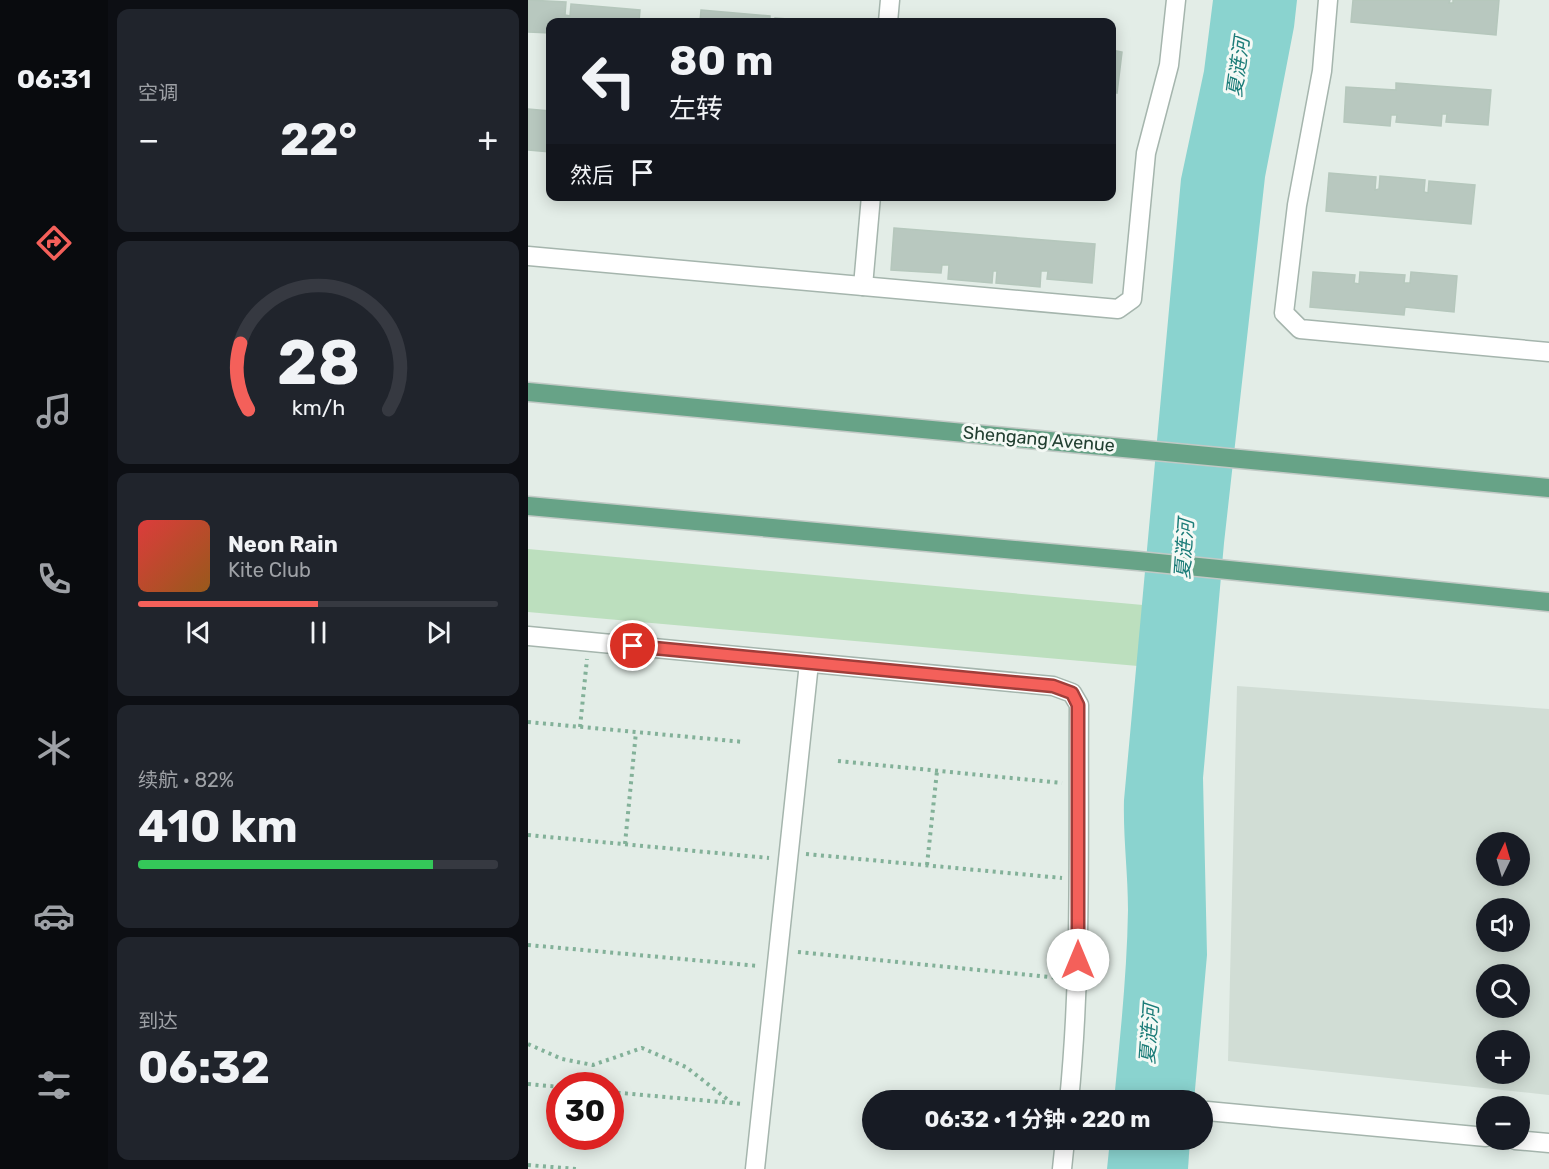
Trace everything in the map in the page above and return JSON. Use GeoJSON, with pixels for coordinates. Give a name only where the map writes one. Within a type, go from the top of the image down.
{"type":"FeatureCollection","features":[{"type":"Feature","properties":{"kind":"main road","name":"Shengang Avenue"},"geometry":{"type":"LineString","coordinates":[[528,392],[1549,488]]}},
{"type":"Feature","properties":{"kind":"main road"},"geometry":{"type":"LineString","coordinates":[[528,506],[1138,561],[1549,602]]}},
{"type":"Feature","properties":{"kind":"street"},"geometry":{"type":"LineString","coordinates":[[888,18],[890,0]]}},
{"type":"Feature","properties":{"kind":"street"},"geometry":{"type":"LineString","coordinates":[[528,256],[1118,309],[1132,299],[1146,153],[1169,65],[1176,0]]}},
{"type":"Feature","properties":{"kind":"street"},"geometry":{"type":"LineString","coordinates":[[1328,0],[1322,71],[1297,206],[1284,313],[1300,329],[1549,352]]}},
{"type":"Feature","properties":{"kind":"street"},"geometry":{"type":"LineString","coordinates":[[863,286],[871,201]]}},
{"type":"Feature","properties":{"kind":"street"},"geometry":{"type":"LineString","coordinates":[[528,636],[1053,686],[1072,693],[1078,705],[1078,980],[1070,1090]]}},
{"type":"Feature","properties":{"kind":"street"},"geometry":{"type":"LineString","coordinates":[[755,1169],[809,663]]}},
{"type":"Feature","properties":{"kind":"street"},"geometry":{"type":"LineString","coordinates":[[1213,1112],[1476,1136]]}},
{"type":"Feature","properties":{"kind":"street"},"geometry":{"type":"LineString","coordinates":[[1530,1141],[1549,1143]]}},
{"type":"Feature","properties":{"kind":"street"},"geometry":{"type":"LineString","coordinates":[[1062,1169],[1064,1150]]}},
{"type":"Feature","properties":{"kind":"path"},"geometry":{"type":"LineString","coordinates":[[580,727],[589,642]]}},
{"type":"Feature","properties":{"kind":"path"},"geometry":{"type":"LineString","coordinates":[[528,722],[744,742]]}},
{"type":"Feature","properties":{"kind":"path"},"geometry":{"type":"LineString","coordinates":[[625,844],[636,732]]}},
{"type":"Feature","properties":{"kind":"path"},"geometry":{"type":"LineString","coordinates":[[838,761],[1078,784]]}},
{"type":"Feature","properties":{"kind":"path"},"geometry":{"type":"LineString","coordinates":[[927,865],[937,770]]}},
{"type":"Feature","properties":{"kind":"path"},"geometry":{"type":"LineString","coordinates":[[528,945],[779,959],[1078,980]]}},
{"type":"Feature","properties":{"kind":"path"},"geometry":{"type":"LineString","coordinates":[[528,1044],[562,1059],[593,1065],[642,1048],[686,1067],[732,1103]]}},
{"type":"Feature","properties":{"kind":"path"},"geometry":{"type":"LineString","coordinates":[[528,1084],[546,1086]]}},
{"type":"Feature","properties":{"kind":"path"},"geometry":{"type":"LineString","coordinates":[[624,1093],[761,1105]]}},
{"type":"Feature","properties":{"kind":"path"},"geometry":{"type":"LineString","coordinates":[[528,1165],[576,1169]]}},
{"type":"Feature","properties":{"kind":"shaded area"},"geometry":{"type":"Polygon","coordinates":[[[1237,686],[1549,709],[1549,1095],[1228,1061],[1237,686]]]}},
{"type":"Feature","properties":{"kind":"green space"},"geometry":{"type":"Polygon","coordinates":[[[528,549],[1143,605],[1138,666],[528,612],[528,549]]]}},
{"type":"Feature","properties":{"kind":"water","name":"夏涟河"},"geometry":{"type":"Polygon","coordinates":[[[1213,0],[1297,0],[1294,27],[1265,177],[1224,543],[1203,778],[1207,955],[1195,1090],[1115,1090],[1127,934],[1128,896],[1124,800],[1181,179],[1204,71],[1213,0]]]}},
{"type":"Feature","properties":{"kind":"water"},"geometry":{"type":"Polygon","coordinates":[[[1109,1150],[1189,1150],[1188,1169],[1107,1169],[1109,1150]]]}},
{"type":"Feature","properties":{"kind":"building"},"geometry":{"type":"Polygon","coordinates":[[[528,0],[566,2],[565,15],[570,16],[571,4],[640,10],[639,18],[546,18],[546,33],[528,32],[528,0]]]}},
{"type":"Feature","properties":{"kind":"building"},"geometry":{"type":"Polygon","coordinates":[[[1353,0],[1450,0],[1449,3],[1453,3],[1453,0],[1499,0],[1496,35],[1351,22],[1353,0]]]}},
{"type":"Feature","properties":{"kind":"building"},"geometry":{"type":"Polygon","coordinates":[[[701,10],[770,16],[770,18],[700,18],[701,10]]]}},
{"type":"Feature","properties":{"kind":"building"},"geometry":{"type":"Polygon","coordinates":[[[1116,51],[1122,52],[1116,93],[1116,51]]]}},
{"type":"Feature","properties":{"kind":"building"},"geometry":{"type":"Polygon","coordinates":[[[1396,83],[1491,90],[1488,125],[1446,122],[1447,114],[1442,114],[1441,126],[1396,122],[1397,115],[1391,115],[1390,126],[1344,122],[1346,87],[1396,90],[1396,83]]]}},
{"type":"Feature","properties":{"kind":"building"},"geometry":{"type":"Polygon","coordinates":[[[528,109],[546,111],[546,152],[528,150],[528,109]]]}},
{"type":"Feature","properties":{"kind":"building"},"geometry":{"type":"Polygon","coordinates":[[[1329,173],[1376,177],[1375,190],[1379,189],[1380,176],[1425,180],[1424,192],[1428,193],[1429,181],[1475,185],[1471,224],[1326,211],[1329,173]]]}},
{"type":"Feature","properties":{"kind":"building"},"geometry":{"type":"Polygon","coordinates":[[[894,228],[1095,244],[1092,283],[1047,279],[1048,271],[1041,271],[1040,287],[996,283],[997,271],[993,271],[992,283],[948,279],[949,265],[942,265],[941,273],[891,270],[894,228]]]}},
{"type":"Feature","properties":{"kind":"building"},"geometry":{"type":"Polygon","coordinates":[[[1313,272],[1355,275],[1354,283],[1359,284],[1360,272],[1405,275],[1404,283],[1410,283],[1411,272],[1457,276],[1454,312],[1405,307],[1404,315],[1310,307],[1313,272]]]}},
{"type":"Feature","properties":{"kind":"route"},"geometry":{"type":"LineString","coordinates":[[633,646],[1053,686],[1072,693],[1078,705],[1078,960]]}}]}
